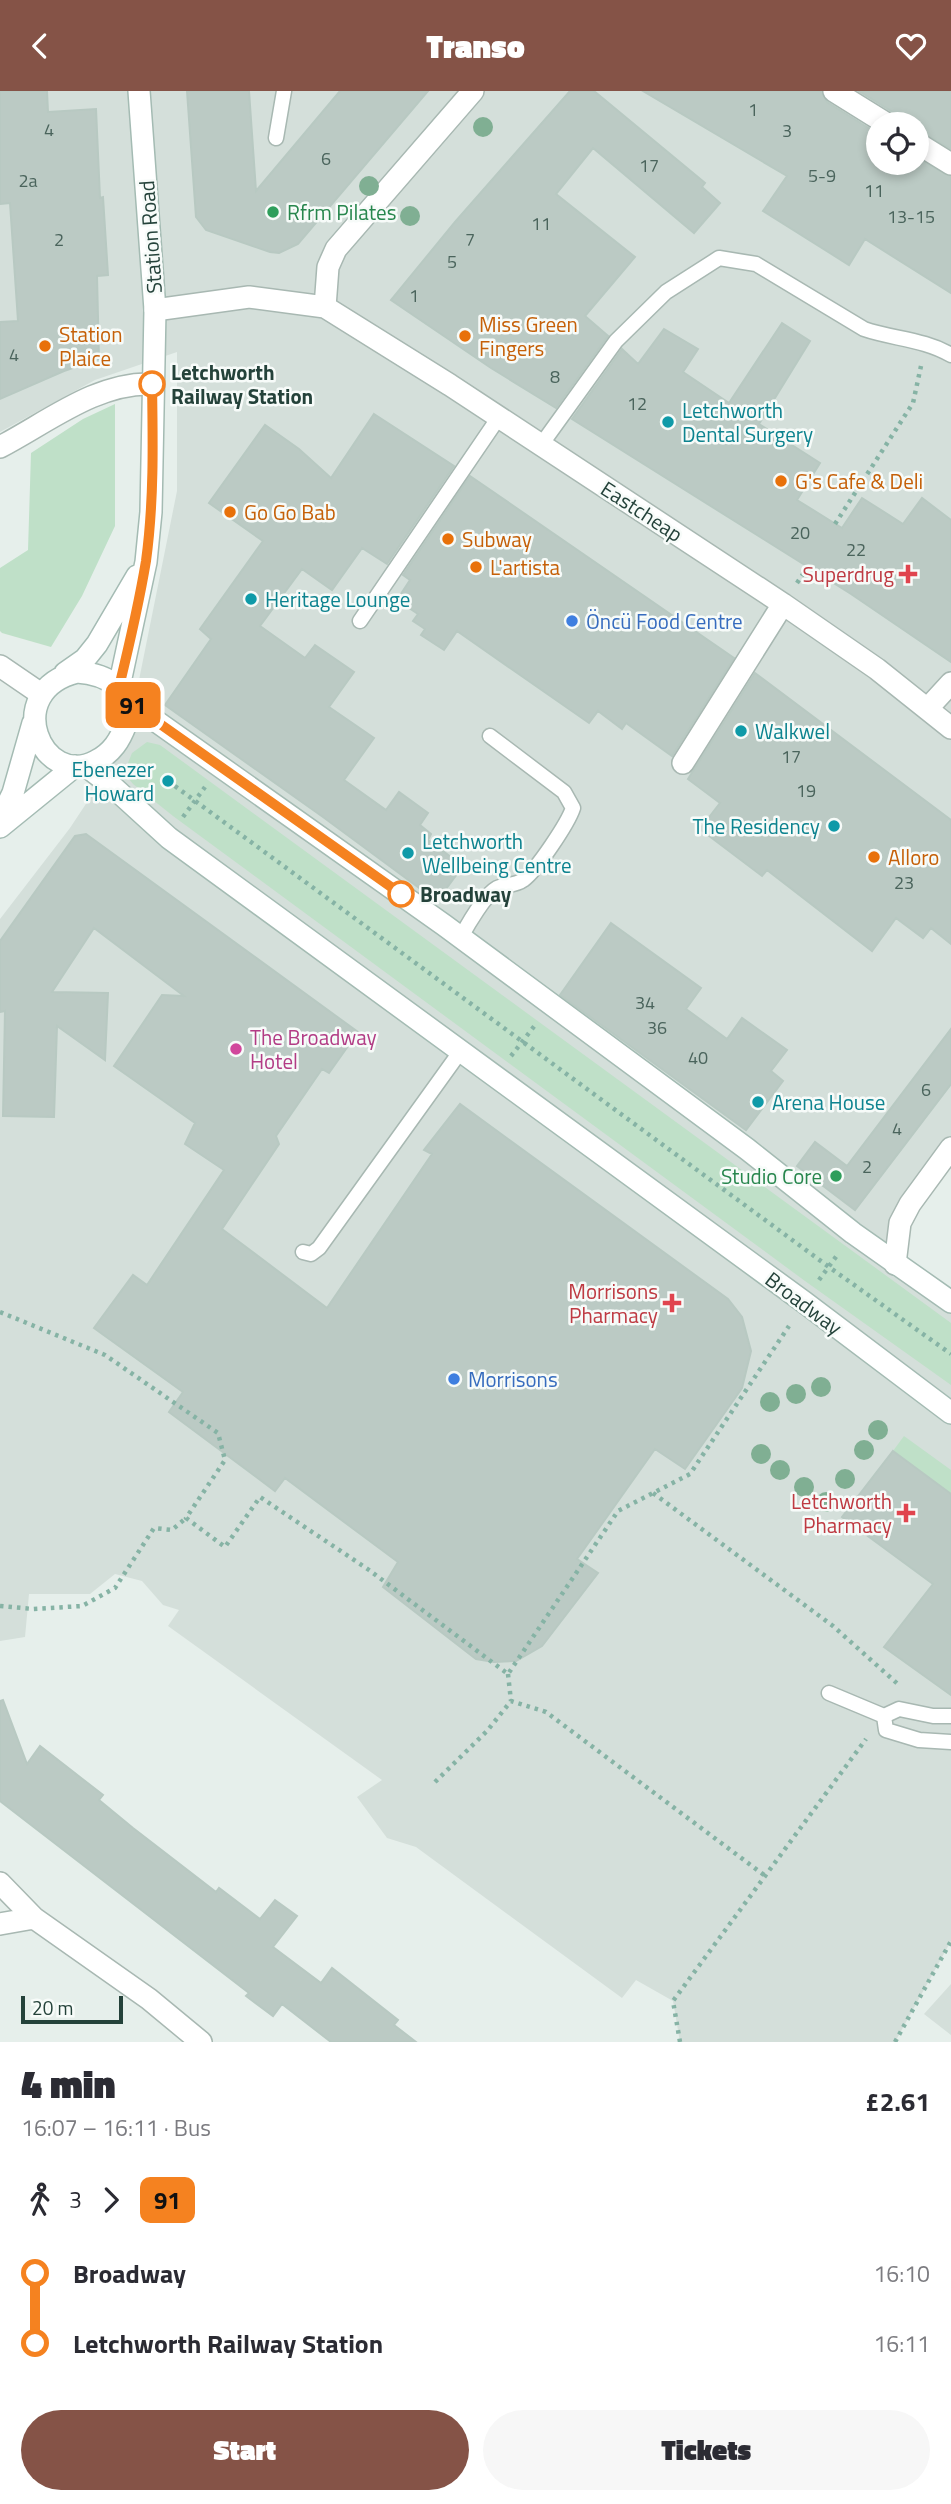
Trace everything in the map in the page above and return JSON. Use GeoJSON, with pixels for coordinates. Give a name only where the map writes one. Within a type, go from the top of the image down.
{"type":"FeatureCollection","features":[{"type":"Feature","properties":{"kind":"street","name":"Station Road"},"geometry":{"type":"LineString","coordinates":[[124,695],[146,562],[151,512],[155,310],[139,91]]}},
{"type":"Feature","properties":{"kind":"street"},"geometry":{"type":"LineString","coordinates":[[155,310],[249,297],[324,307],[328,267],[336,249],[473,91]]}},
{"type":"Feature","properties":{"kind":"street"},"geometry":{"type":"LineString","coordinates":[[834,91],[868,112]]}},
{"type":"Feature","properties":{"kind":"street"},"geometry":{"type":"LineString","coordinates":[[929,151],[951,165]]}},
{"type":"Feature","properties":{"kind":"street","name":"Eastcheap"},"geometry":{"type":"LineString","coordinates":[[324,307],[360,327],[783,604],[877,669],[951,729]]}},
{"type":"Feature","properties":{"kind":"street"},"geometry":{"type":"LineString","coordinates":[[0,447],[98,393],[132,383],[152,384]]}},
{"type":"Feature","properties":{"kind":"street"},"geometry":{"type":"LineString","coordinates":[[0,820],[13,793],[35,708],[46,688],[85,659],[97,645],[146,562]]}},
{"type":"Feature","properties":{"kind":"street"},"geometry":{"type":"LineString","coordinates":[[683,763],[783,604]]}},
{"type":"Feature","properties":{"kind":"street"},"geometry":{"type":"LineString","coordinates":[[0,666],[46,688]]}},
{"type":"Feature","properties":{"kind":"street"},"geometry":{"type":"LineString","coordinates":[[46,688],[77,672],[103,677],[222,768],[461,937],[747,1149],[853,1233],[951,1303]]}},
{"type":"Feature","properties":{"kind":"street"},"geometry":{"type":"LineString","coordinates":[[928,708],[951,683]]}},
{"type":"Feature","properties":{"kind":"street"},"geometry":{"type":"LineString","coordinates":[[0,827],[80,766],[105,756],[120,740],[127,720],[124,695]]}},
{"type":"Feature","properties":{"kind":"street"},"geometry":{"type":"LineString","coordinates":[[33,723],[37,738],[46,752],[59,761],[80,766]]}},
{"type":"Feature","properties":{"kind":"street","name":"Broadway"},"geometry":{"type":"LineString","coordinates":[[80,766],[112,786],[169,838],[804,1302],[951,1413]]}},
{"type":"Feature","properties":{"kind":"street"},"geometry":{"type":"LineString","coordinates":[[895,1263],[900,1223],[910,1204],[951,1148]]}},
{"type":"Feature","properties":{"kind":"street"},"geometry":{"type":"LineString","coordinates":[[0,1883],[34,1918],[149,1999],[201,2042]]}},
{"type":"Feature","properties":{"kind":"street"},"geometry":{"type":"LineString","coordinates":[[0,1924],[34,1918]]}},
{"type":"Feature","properties":{"kind":"lane"},"geometry":{"type":"LineString","coordinates":[[276,138],[284,91]]}},
{"type":"Feature","properties":{"kind":"lane"},"geometry":{"type":"LineString","coordinates":[[541,445],[616,341],[666,292],[719,258],[756,264],[864,329],[884,336],[912,339],[951,355]]}},
{"type":"Feature","properties":{"kind":"lane"},"geometry":{"type":"LineString","coordinates":[[360,621],[499,417]]}},
{"type":"Feature","properties":{"kind":"lane"},"geometry":{"type":"LineString","coordinates":[[461,937],[496,888],[514,885],[524,880],[534,869],[570,818],[573,808],[564,792],[490,736]]}},
{"type":"Feature","properties":{"kind":"lane"},"geometry":{"type":"LineString","coordinates":[[303,1252],[311,1254],[319,1248],[460,1052]]}},
{"type":"Feature","properties":{"kind":"lane"},"geometry":{"type":"LineString","coordinates":[[829,1693],[884,1716],[900,1709],[933,1716],[951,1716]]}},
{"type":"Feature","properties":{"kind":"lane"},"geometry":{"type":"LineString","coordinates":[[884,1716],[886,1730],[919,1740],[951,1742]]}},
{"type":"Feature","properties":{"kind":"path"},"geometry":{"type":"LineString","coordinates":[[835,524],[913,403],[926,344]]}},
{"type":"Feature","properties":{"kind":"path"},"geometry":{"type":"LineString","coordinates":[[169,838],[195,800],[222,768]]}},
{"type":"Feature","properties":{"kind":"path"},"geometry":{"type":"LineString","coordinates":[[167,781],[951,1354]]}},
{"type":"Feature","properties":{"kind":"path"},"geometry":{"type":"LineString","coordinates":[[435,1782],[487,1731],[510,1700],[508,1674],[618,1511],[690,1474],[853,1233]]}},
{"type":"Feature","properties":{"kind":"path"},"geometry":{"type":"LineString","coordinates":[[0,1312],[105,1355],[218,1433],[225,1460],[186,1518],[172,1530],[154,1528],[116,1588],[82,1606],[33,1609],[0,1606]]}},
{"type":"Feature","properties":{"kind":"path"},"geometry":{"type":"LineString","coordinates":[[653,1493],[834,1626],[904,1689],[673,2001],[681,2042]]}},
{"type":"Feature","properties":{"kind":"path"},"geometry":{"type":"LineString","coordinates":[[186,1518],[225,1547],[260,1497],[369,1570],[508,1674]]}},
{"type":"Feature","properties":{"kind":"path"},"geometry":{"type":"LineString","coordinates":[[510,1700],[545,1712],[764,1875]]}},
{"type":"Feature","properties":{"kind":"path"},"geometry":{"type":"LineString","coordinates":[[895,2042],[951,1941]]}},
{"type":"Feature","properties":{"kind":"shaded area"},"geometry":{"type":"Polygon","coordinates":[[[0,91],[951,91],[951,1148],[910,1204],[895,1263],[951,1302],[951,1941],[895,2042],[680,2042],[673,2001],[636,1980],[622,1998],[416,1847],[387,1838],[357,1797],[382,1780],[168,1626],[179,1610],[163,1605],[142,1581],[115,1574],[90,1594],[29,1594],[25,1637],[0,1641],[0,919],[70,828],[150,707],[138,685],[177,491],[177,352],[95,380],[0,432],[0,91]]]}},
{"type":"Feature","properties":{"kind":"shaded area"},"geometry":{"type":"Polygon","coordinates":[[[951,1984],[951,2035],[924,2014],[951,1984]]]}},
{"type":"Feature","properties":{"kind":"green space"},"geometry":{"type":"Polygon","coordinates":[[[115,404],[115,526],[82,596],[51,647],[2,633],[0,568],[28,550],[31,453],[83,419],[115,404]]]}},
{"type":"Feature","properties":{"kind":"green space"},"geometry":{"type":"Polygon","coordinates":[[[147,742],[160,745],[951,1323],[951,1385],[805,1281],[173,816],[133,784],[124,773],[132,753],[147,742]]]}},
{"type":"Feature","properties":{"kind":"green space"},"geometry":{"type":"Polygon","coordinates":[[[904,1436],[951,1470],[951,1494],[893,1451],[904,1436]]]}},
{"type":"Feature","properties":{"kind":"building"},"geometry":{"type":"Polygon","coordinates":[[[0,91],[47,91],[48,112],[96,109],[100,198],[103,197],[108,275],[97,276],[99,359],[0,399],[0,322],[18,321],[10,203],[0,204],[0,91]]]}},
{"type":"Feature","properties":{"kind":"building"},"geometry":{"type":"Polygon","coordinates":[[[187,91],[249,91],[256,191],[340,91],[428,91],[298,244],[279,253],[206,230],[196,217],[187,91]]]}},
{"type":"Feature","properties":{"kind":"building"},"geometry":{"type":"Polygon","coordinates":[[[570,91],[594,91],[705,183],[702,187],[720,203],[694,233],[593,148],[556,194],[635,257],[585,316],[608,336],[556,408],[491,368],[391,300],[455,222],[570,91]]]}},
{"type":"Feature","properties":{"kind":"building"},"geometry":{"type":"Polygon","coordinates":[[[643,91],[821,91],[827,102],[866,126],[866,175],[929,175],[929,165],[951,177],[951,293],[865,239],[849,265],[763,211],[787,176],[643,91]]]}},
{"type":"Feature","properties":{"kind":"building"},"geometry":{"type":"Polygon","coordinates":[[[859,91],[951,91],[951,149],[929,137],[929,112],[892,112],[859,91]]]}},
{"type":"Feature","properties":{"kind":"building"},"geometry":{"type":"Polygon","coordinates":[[[782,323],[810,341],[759,424],[820,463],[797,500],[842,528],[862,498],[903,524],[922,498],[951,520],[951,662],[851,594],[572,419],[622,349],[638,364],[664,329],[698,349],[683,372],[729,403],[782,323]]]}},
{"type":"Feature","properties":{"kind":"building"},"geometry":{"type":"Polygon","coordinates":[[[374,414],[454,466],[387,564],[362,548],[332,590],[302,569],[260,626],[305,658],[315,645],[354,672],[329,707],[374,738],[344,780],[386,810],[399,792],[428,813],[420,825],[431,834],[428,840],[463,866],[437,901],[165,705],[211,639],[200,629],[263,541],[209,503],[265,425],[299,449],[331,478],[374,414]]]}},
{"type":"Feature","properties":{"kind":"building","name":"Öncü Food Centre"},"geometry":{"type":"Polygon","coordinates":[[[470,476],[734,658],[672,756],[626,723],[622,729],[598,711],[589,723],[457,631],[444,650],[421,635],[425,629],[413,621],[418,614],[397,600],[410,580],[403,575],[470,476]]]}},
{"type":"Feature","properties":{"kind":"building"},"geometry":{"type":"Polygon","coordinates":[[[755,673],[951,820],[951,944],[931,928],[923,938],[896,918],[872,951],[767,870],[762,876],[700,829],[720,803],[688,779],[755,673]]]}},
{"type":"Feature","properties":{"kind":"building","name":"Morrisons"},"geometry":{"type":"Polygon","coordinates":[[[86,834],[358,1032],[329,1073],[322,1069],[276,1136],[279,1144],[222,1229],[327,1308],[432,1154],[424,1150],[460,1104],[728,1299],[742,1317],[751,1351],[742,1388],[685,1469],[655,1449],[577,1559],[598,1573],[542,1646],[516,1661],[476,1659],[383,1587],[398,1562],[285,1478],[275,1491],[169,1412],[183,1392],[94,1328],[133,1275],[147,1285],[224,1170],[185,1144],[195,1123],[114,1066],[162,995],[184,996],[94,928],[52,992],[108,993],[105,1060],[57,1026],[54,1117],[3,1116],[5,1011],[0,1012],[0,941],[75,836],[86,834]]]}},
{"type":"Feature","properties":{"kind":"building"},"geometry":{"type":"Polygon","coordinates":[[[611,923],[701,988],[686,1009],[727,1039],[742,1018],[787,1050],[771,1071],[783,1081],[746,1130],[560,995],[611,923]]]}},
{"type":"Feature","properties":{"kind":"building"},"geometry":{"type":"Polygon","coordinates":[[[951,1029],[951,1084],[855,1210],[797,1166],[815,1142],[847,1166],[951,1029]]]}},
{"type":"Feature","properties":{"kind":"building"},"geometry":{"type":"Polygon","coordinates":[[[893,1451],[951,1494],[951,1695],[884,1647],[933,1584],[842,1517],[893,1451]]]}},
{"type":"Feature","properties":{"kind":"building"},"geometry":{"type":"Polygon","coordinates":[[[3,1700],[27,1764],[40,1746],[103,1795],[99,1800],[133,1828],[216,1892],[219,1888],[260,1919],[275,1900],[297,1916],[273,1947],[321,1983],[332,1968],[398,2020],[394,2025],[416,2042],[331,2042],[282,2004],[273,2016],[246,1996],[249,1993],[0,1801],[0,1701],[3,1700]]]}},
{"type":"Feature","properties":{"kind":"bus line","name":"91"},"geometry":{"type":"LineString","coordinates":[[152,384],[151,512],[146,562],[119,687],[129,702],[401,894]]}},
{"type":"Feature","properties":{"kind":"place","name":"Rfrm Pilates"},"geometry":{"type":"Point","coordinates":[273,212]}},
{"type":"Feature","properties":{"kind":"place","name":"Miss Green Fingers"},"geometry":{"type":"Point","coordinates":[465,336]}},
{"type":"Feature","properties":{"kind":"place","name":"Station Plaice"},"geometry":{"type":"Point","coordinates":[45,346]}},
{"type":"Feature","properties":{"kind":"place","name":"Letchworth Railway Station"},"geometry":{"type":"Point","coordinates":[152,384]}},
{"type":"Feature","properties":{"kind":"place","name":"Letchworth Dental Surgery"},"geometry":{"type":"Point","coordinates":[668,422]}},
{"type":"Feature","properties":{"kind":"place","name":"G's Cafe & Deli"},"geometry":{"type":"Point","coordinates":[781,481]}},
{"type":"Feature","properties":{"kind":"place","name":"Go Go Bab"},"geometry":{"type":"Point","coordinates":[230,512]}},
{"type":"Feature","properties":{"kind":"place","name":"Subway"},"geometry":{"type":"Point","coordinates":[448,539]}},
{"type":"Feature","properties":{"kind":"place","name":"L'artista"},"geometry":{"type":"Point","coordinates":[476,567]}},
{"type":"Feature","properties":{"kind":"place","name":"Superdrug"},"geometry":{"type":"Point","coordinates":[908,574]}},
{"type":"Feature","properties":{"kind":"place","name":"Heritage Lounge"},"geometry":{"type":"Point","coordinates":[251,599]}},
{"type":"Feature","properties":{"kind":"place","name":"Öncü Food Centre"},"geometry":{"type":"Point","coordinates":[572,621]}},
{"type":"Feature","properties":{"kind":"place","name":"Walkwel"},"geometry":{"type":"Point","coordinates":[741,731]}},
{"type":"Feature","properties":{"kind":"place","name":"Ebenezer Howard"},"geometry":{"type":"Point","coordinates":[168,781]}},
{"type":"Feature","properties":{"kind":"place","name":"The Residency"},"geometry":{"type":"Point","coordinates":[834,826]}},
{"type":"Feature","properties":{"kind":"place","name":"Letchworth Wellbeing Centre"},"geometry":{"type":"Point","coordinates":[408,853]}},
{"type":"Feature","properties":{"kind":"place","name":"Alloro"},"geometry":{"type":"Point","coordinates":[874,857]}},
{"type":"Feature","properties":{"kind":"place","name":"Broadway"},"geometry":{"type":"Point","coordinates":[401,894]}},
{"type":"Feature","properties":{"kind":"place","name":"The Broadway Hotel"},"geometry":{"type":"Point","coordinates":[236,1049]}},
{"type":"Feature","properties":{"kind":"place","name":"Arena House"},"geometry":{"type":"Point","coordinates":[758,1102]}},
{"type":"Feature","properties":{"kind":"place","name":"Studio Core"},"geometry":{"type":"Point","coordinates":[836,1176]}},
{"type":"Feature","properties":{"kind":"place","name":"Morrisons Pharmacy"},"geometry":{"type":"Point","coordinates":[672,1303]}},
{"type":"Feature","properties":{"kind":"place","name":"Morrisons"},"geometry":{"type":"Point","coordinates":[454,1379]}},
{"type":"Feature","properties":{"kind":"place","name":"Letchworth Pharmacy"},"geometry":{"type":"Point","coordinates":[906,1513]}}]}
